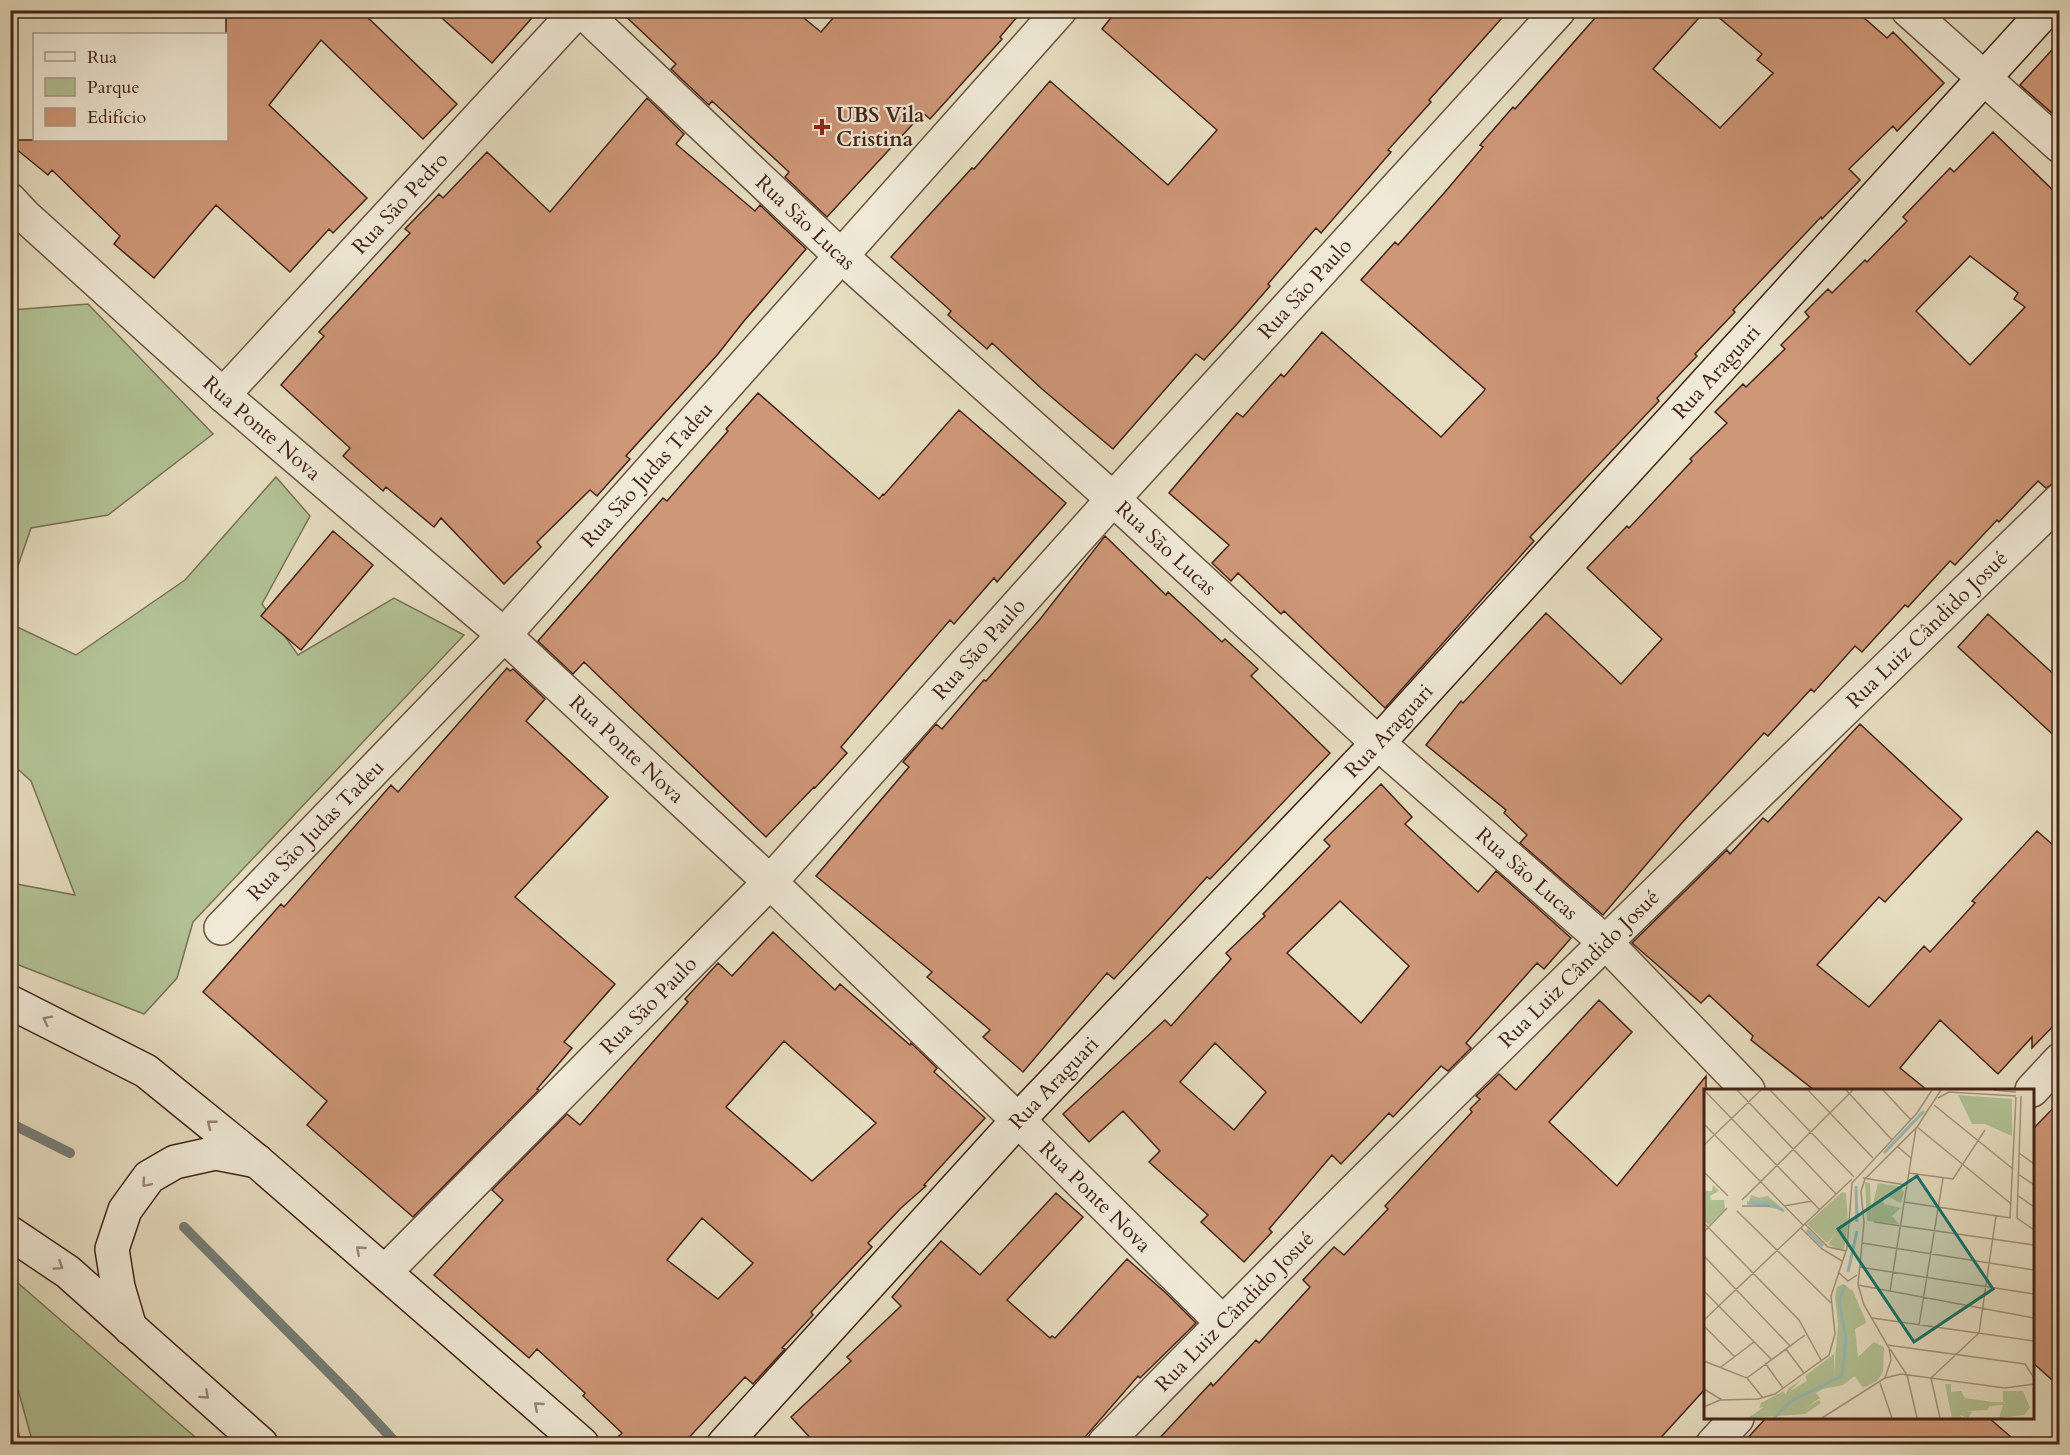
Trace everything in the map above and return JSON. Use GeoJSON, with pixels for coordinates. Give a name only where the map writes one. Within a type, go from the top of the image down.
{"type":"FeatureCollection","features":[{"type":"Feature","properties":{"kind":"street","name":"Rua São Lucas"},"geometry":{"type":"LineString","coordinates":[[580,10],[841,256],[1113,499],[1378,743],[1605,942],[1747,1089]]}},
{"type":"Feature","properties":{"kind":"street","name":"Rua São Pedro"},"geometry":{"type":"LineString","coordinates":[[223,395],[580,10]]}},
{"type":"Feature","properties":{"kind":"street","name":"Rua São Judas Tadeu"},"geometry":{"type":"LineString","coordinates":[[221,928],[504,635],[1060,10]]}},
{"type":"Feature","properties":{"kind":"street","name":"Rua São Paulo"},"geometry":{"type":"LineString","coordinates":[[385,1272],[770,882],[1113,499],[1559,10]]}},
{"type":"Feature","properties":{"kind":"street"},"geometry":{"type":"LineString","coordinates":[[1908,10],[2060,146]]}},
{"type":"Feature","properties":{"kind":"street","name":"Rua Araguari"},"geometry":{"type":"LineString","coordinates":[[724,1444],[1017,1120],[1378,743],[2046,10]]}},
{"type":"Feature","properties":{"kind":"street","name":"Rua Ponte Nova"},"geometry":{"type":"LineString","coordinates":[[15,216],[504,635],[770,882],[1017,1120],[1222,1323]]}},
{"type":"Feature","properties":{"kind":"street","name":"Rua Luiz Cândido Josué"},"geometry":{"type":"LineString","coordinates":[[1104,1444],[1222,1323],[1605,942],[2060,500]]}},
{"type":"Feature","properties":{"kind":"street"},"geometry":{"type":"LineString","coordinates":[[10,1002],[146,1071],[258,1162],[582,1444]]}},
{"type":"Feature","properties":{"kind":"street"},"geometry":{"type":"LineString","coordinates":[[2033,1089],[2060,1060]]}},
{"type":"Feature","properties":{"kind":"street"},"geometry":{"type":"LineString","coordinates":[[130,1328],[118,1287],[112,1249],[125,1210],[149,1177],[174,1162],[216,1153],[258,1162]]}},
{"type":"Feature","properties":{"kind":"street"},"geometry":{"type":"LineString","coordinates":[[10,1233],[68,1272],[261,1444]]}},
{"type":"Feature","properties":{"kind":"street"},"geometry":{"type":"LineString","coordinates":[[1713,1444],[1736,1419]]}},
{"type":"Feature","properties":{"kind":"green space"},"geometry":{"type":"Polygon","coordinates":[[[88,304],[213,434],[108,515],[31,528],[11,586],[11,310],[88,304]]]}},
{"type":"Feature","properties":{"kind":"green space"},"geometry":{"type":"Polygon","coordinates":[[[276,477],[310,516],[262,604],[298,655],[394,598],[464,635],[193,922],[177,978],[144,1014],[11,962],[11,883],[75,895],[31,781],[11,763],[11,624],[76,655],[185,580],[276,477]]]}},
{"type":"Feature","properties":{"kind":"green space"},"geometry":{"type":"Polygon","coordinates":[[[10,1277],[203,1444],[33,1444],[11,1364],[10,1277]]]}},
{"type":"Feature","properties":{"kind":"green space"},"geometry":{"type":"Polygon","coordinates":[[[11,1395],[21,1444],[11,1444],[11,1395]]]}},
{"type":"Feature","properties":{"kind":"building"},"geometry":{"type":"Polygon","coordinates":[[[226,10],[360,10],[457,104],[423,139],[321,40],[269,105],[367,198],[333,233],[329,229],[290,272],[216,205],[154,278],[114,244],[120,236],[52,170],[48,175],[10,144],[10,140],[228,141],[228,33],[226,33],[226,10]]]}},
{"type":"Feature","properties":{"kind":"building"},"geometry":{"type":"Polygon","coordinates":[[[433,10],[539,10],[492,63],[433,10]]]}},
{"type":"Feature","properties":{"kind":"building"},"geometry":{"type":"Polygon","coordinates":[[[619,10],[794,10],[821,32],[840,10],[1023,10],[1000,37],[1002,39],[930,119],[923,113],[827,217],[785,177],[789,172],[712,101],[709,105],[671,69],[676,64],[619,10]]]}},
{"type":"Feature","properties":{"kind":"building"},"geometry":{"type":"Polygon","coordinates":[[[1117,10],[1509,10],[1429,100],[1431,102],[1388,150],[1391,152],[1321,233],[1316,228],[1268,284],[1270,286],[1204,360],[1196,354],[1113,449],[992,343],[987,349],[948,315],[951,311],[891,257],[972,168],[974,169],[1050,81],[1168,185],[1217,130],[1102,29],[1117,10]]]}},
{"type":"Feature","properties":{"kind":"building"},"geometry":{"type":"Polygon","coordinates":[[[1602,10],[1706,10],[1653,69],[1720,128],[1773,73],[1757,60],[1762,54],[1710,10],[1855,10],[1887,38],[1893,32],[1944,83],[1897,131],[1893,126],[1849,169],[1860,180],[1822,219],[1821,217],[1733,310],[1735,312],[1695,354],[1697,356],[1657,398],[1659,401],[1530,537],[1534,541],[1385,708],[1284,611],[1281,614],[1238,573],[1231,581],[1212,563],[1229,545],[1169,493],[1237,413],[1243,417],[1281,374],[1284,377],[1322,332],[1441,437],[1484,391],[1485,389],[1361,280],[1395,242],[1398,245],[1483,147],[1480,145],[1513,107],[1515,109],[1602,10]]]}},
{"type":"Feature","properties":{"kind":"building"},"geometry":{"type":"Polygon","coordinates":[[[2060,41],[2060,120],[2020,85],[2060,41]]]}},
{"type":"Feature","properties":{"kind":"building"},"geometry":{"type":"Polygon","coordinates":[[[647,98],[684,134],[676,144],[755,211],[760,205],[806,249],[718,354],[626,456],[630,459],[597,496],[590,490],[537,542],[541,547],[504,584],[441,518],[434,527],[386,487],[383,491],[343,456],[350,448],[281,385],[324,336],[319,332],[410,233],[405,229],[439,194],[443,198],[487,152],[550,212],[647,98]]]}},
{"type":"Feature","properties":{"kind":"building"},"geometry":{"type":"Polygon","coordinates":[[[1993,132],[2060,197],[2060,482],[2055,482],[2046,488],[2038,481],[1955,565],[1950,561],[1862,652],[1855,646],[1814,692],[1811,689],[1768,736],[1764,733],[1681,824],[1603,915],[1520,843],[1527,835],[1504,813],[1506,810],[1426,745],[1461,701],[1463,703],[1546,613],[1621,684],[1662,639],[1587,568],[1627,526],[1629,528],[1692,461],[1690,459],[1727,423],[1715,412],[1743,384],[1746,387],[1785,349],[1781,345],[1809,317],[1805,312],[1828,289],[1832,293],[1865,260],[1867,262],[1907,221],[1903,217],[1950,168],[1954,172],[1993,132]],[[1970,256],[1916,311],[1970,365],[2025,307],[2014,299],[2018,293],[1970,256]]]}},
{"type":"Feature","properties":{"kind":"building"},"geometry":{"type":"Polygon","coordinates":[[[758,393],[879,499],[959,410],[1066,503],[997,582],[994,578],[954,624],[950,620],[841,747],[847,753],[766,837],[584,662],[573,674],[538,641],[663,498],[667,501],[758,393]]]}},
{"type":"Feature","properties":{"kind":"building"},"geometry":{"type":"Polygon","coordinates":[[[333,531],[373,565],[301,650],[261,616],[333,531]]]}},
{"type":"Feature","properties":{"kind":"building"},"geometry":{"type":"Polygon","coordinates":[[[1105,536],[1166,595],[1168,592],[1222,642],[1225,639],[1258,669],[1251,676],[1330,753],[1210,879],[1207,877],[1114,979],[1107,973],[1023,1072],[983,1037],[990,1030],[927,977],[932,972],[816,876],[909,767],[903,762],[936,724],[942,729],[984,680],[986,681],[1041,618],[1105,536]]]}},
{"type":"Feature","properties":{"kind":"building"},"geometry":{"type":"Polygon","coordinates":[[[1988,614],[2060,680],[2060,741],[1958,647],[1988,614]]]}},
{"type":"Feature","properties":{"kind":"building"},"geometry":{"type":"Polygon","coordinates":[[[507,668],[510,671],[513,669],[545,699],[526,721],[608,797],[515,897],[615,984],[564,1042],[572,1048],[537,1089],[539,1090],[413,1217],[307,1125],[327,1101],[203,992],[281,904],[284,907],[391,785],[398,792],[507,668]]]}},
{"type":"Feature","properties":{"kind":"building"},"geometry":{"type":"Polygon","coordinates":[[[1860,724],[1962,819],[1885,902],[1879,897],[1817,965],[1869,1007],[1924,946],[1930,952],[1975,903],[1972,901],[2037,831],[2060,851],[2060,1019],[2032,1048],[2032,1037],[1998,1074],[1940,1020],[1900,1068],[1926,1089],[1813,1089],[1751,1040],[1753,1036],[1709,995],[1701,1003],[1632,943],[1727,850],[1730,854],[1763,818],[1768,822],[1860,724]]]}},
{"type":"Feature","properties":{"kind":"building"},"geometry":{"type":"Polygon","coordinates":[[[1381,784],[1412,817],[1405,824],[1478,892],[1496,871],[1571,938],[1544,969],[1537,963],[1466,1043],[1471,1048],[1448,1071],[1441,1066],[1393,1117],[1389,1113],[1341,1164],[1332,1155],[1269,1229],[1272,1232],[1244,1262],[1201,1222],[1208,1215],[1149,1162],[1160,1151],[1123,1111],[1089,1142],[1063,1114],[1165,1020],[1171,1026],[1231,959],[1226,953],[1265,916],[1263,914],[1330,846],[1324,840],[1381,784]],[[1340,901],[1287,953],[1361,1023],[1409,966],[1340,901]],[[1215,1043],[1180,1082],[1234,1130],[1266,1092],[1215,1043]]]}},
{"type":"Feature","properties":{"kind":"building"},"geometry":{"type":"Polygon","coordinates":[[[773,932],[835,990],[840,984],[910,1045],[911,1043],[937,1068],[934,1072],[985,1118],[924,1185],[926,1186],[901,1208],[868,1243],[872,1247],[811,1312],[813,1315],[753,1384],[745,1377],[683,1444],[611,1444],[622,1433],[583,1396],[585,1393],[537,1349],[529,1358],[434,1275],[503,1200],[492,1190],[567,1114],[580,1125],[688,1002],[685,999],[718,963],[732,976],[773,932]],[[784,1041],[726,1107],[812,1181],[876,1123],[784,1041]],[[702,1218],[667,1260],[718,1299],[753,1263],[702,1218]]]}},
{"type":"Feature","properties":{"kind":"building"},"geometry":{"type":"Polygon","coordinates":[[[1599,1000],[1632,1032],[1549,1122],[1617,1186],[1706,1076],[1706,1089],[1704,1089],[1704,1390],[1655,1444],[1154,1444],[1211,1383],[1213,1386],[1256,1340],[1259,1343],[1310,1287],[1303,1280],[1334,1247],[1344,1255],[1388,1209],[1385,1206],[1472,1112],[1470,1109],[1480,1099],[1476,1096],[1499,1074],[1516,1090],[1599,1000]]]}},
{"type":"Feature","properties":{"kind":"building"},"geometry":{"type":"Polygon","coordinates":[[[2060,1101],[2060,1387],[2034,1364],[2034,1128],[2060,1101]]]}},
{"type":"Feature","properties":{"kind":"building"},"geometry":{"type":"Polygon","coordinates":[[[1056,1193],[1083,1217],[1007,1300],[1050,1338],[1052,1336],[1055,1338],[1127,1259],[1196,1323],[1140,1378],[1138,1376],[1079,1444],[816,1444],[791,1417],[851,1361],[847,1357],[901,1306],[892,1297],[941,1241],[980,1275],[1056,1193]]]}},
{"type":"Feature","properties":{"kind":"building"},"geometry":{"type":"Polygon","coordinates":[[[1765,1419],[1990,1419],[2019,1444],[1742,1444],[1765,1419]]]}},
{"type":"Feature","properties":{"kind":"waterway"},"geometry":{"type":"LineString","coordinates":[[10,1123],[70,1153]]}},
{"type":"Feature","properties":{"kind":"waterway"},"geometry":{"type":"LineString","coordinates":[[184,1227],[397,1444]]}},
{"type":"Feature","properties":{"kind":"place","name":"UBS Vila Cristina"},"geometry":{"type":"Point","coordinates":[822,127]}}]}
